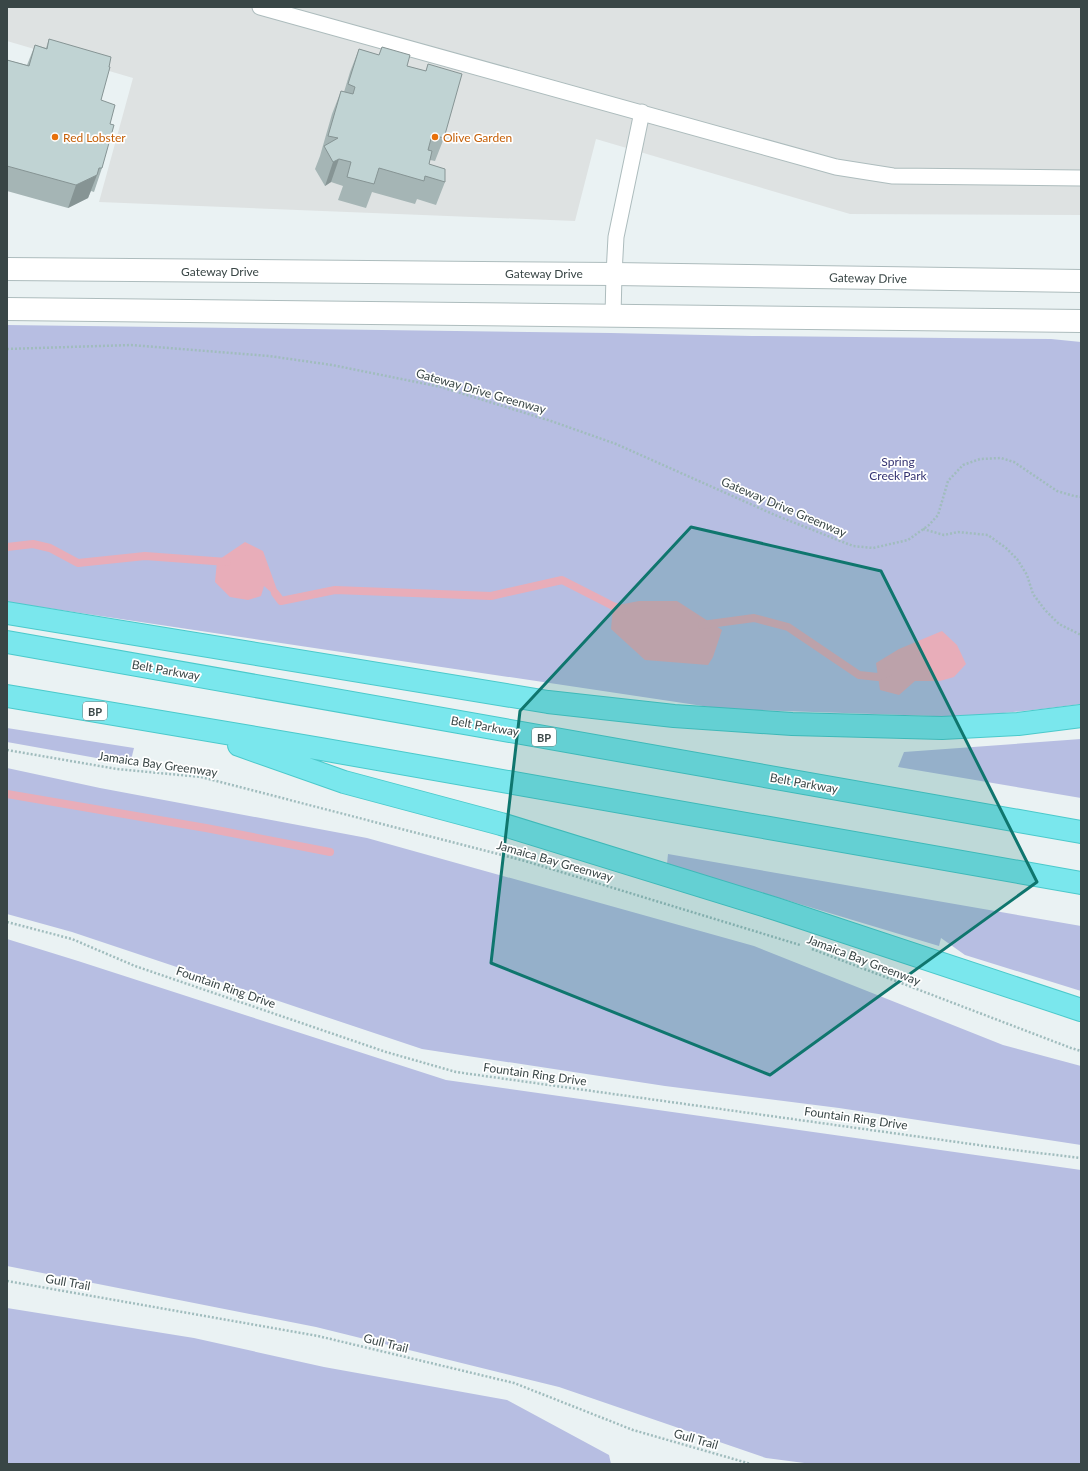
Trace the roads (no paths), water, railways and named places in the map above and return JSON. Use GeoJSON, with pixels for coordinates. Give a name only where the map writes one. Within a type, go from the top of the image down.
{"type":"FeatureCollection","features":[{"type":"Feature","properties":{"kind":"highway"},"geometry":{"type":"LineString","coordinates":[[7,613],[548,702],[674,716],[792,724],[942,728],[1018,724],[1081,716]]}},
{"type":"Feature","properties":{"kind":"highway","name":"Belt Parkway"},"geometry":{"type":"LineString","coordinates":[[7,642],[1081,832]]}},
{"type":"Feature","properties":{"kind":"highway","name":"BP"},"geometry":{"type":"LineString","coordinates":[[7,696],[329,750],[1081,883]]}},
{"type":"Feature","properties":{"kind":"highway"},"geometry":{"type":"LineString","coordinates":[[183,726],[344,782],[501,824],[558,841],[859,936],[1081,1010]]}},
{"type":"Feature","properties":{"kind":"street","name":"Gateway Drive"},"geometry":{"type":"LineString","coordinates":[[7,269],[614,274],[1081,281]]}},
{"type":"Feature","properties":{"kind":"street"},"geometry":{"type":"LineString","coordinates":[[7,309],[1081,322]]}},
{"type":"Feature","properties":{"kind":"lane"},"geometry":{"type":"LineString","coordinates":[[260,7],[836,167],[893,176],[1081,178]]}},
{"type":"Feature","properties":{"kind":"lane"},"geometry":{"type":"LineString","coordinates":[[613,316],[616,237],[642,112]]}},
{"type":"Feature","properties":{"kind":"waterway"},"geometry":{"type":"LineString","coordinates":[[7,547],[33,544],[50,548],[78,563],[145,556],[227,562]]}},
{"type":"Feature","properties":{"kind":"waterway"},"geometry":{"type":"LineString","coordinates":[[275,593],[281,601],[335,590],[491,596],[562,580],[613,606],[624,609]]}},
{"type":"Feature","properties":{"kind":"waterway"},"geometry":{"type":"LineString","coordinates":[[702,625],[754,618],[788,627],[859,675],[878,677],[888,673]]}},
{"type":"Feature","properties":{"kind":"waterway"},"geometry":{"type":"LineString","coordinates":[[7,794],[206,828],[330,852]]}},
{"type":"Feature","properties":{"kind":"place","name":"Red Lobster"},"geometry":{"type":"Point","coordinates":[55,137]}},
{"type":"Feature","properties":{"kind":"place","name":"Olive Garden"},"geometry":{"type":"Point","coordinates":[435,137]}},
{"type":"Feature","properties":{"kind":"park label","name":"Spring Creek Park"},"geometry":{"type":"Point","coordinates":[898,468]}}]}
